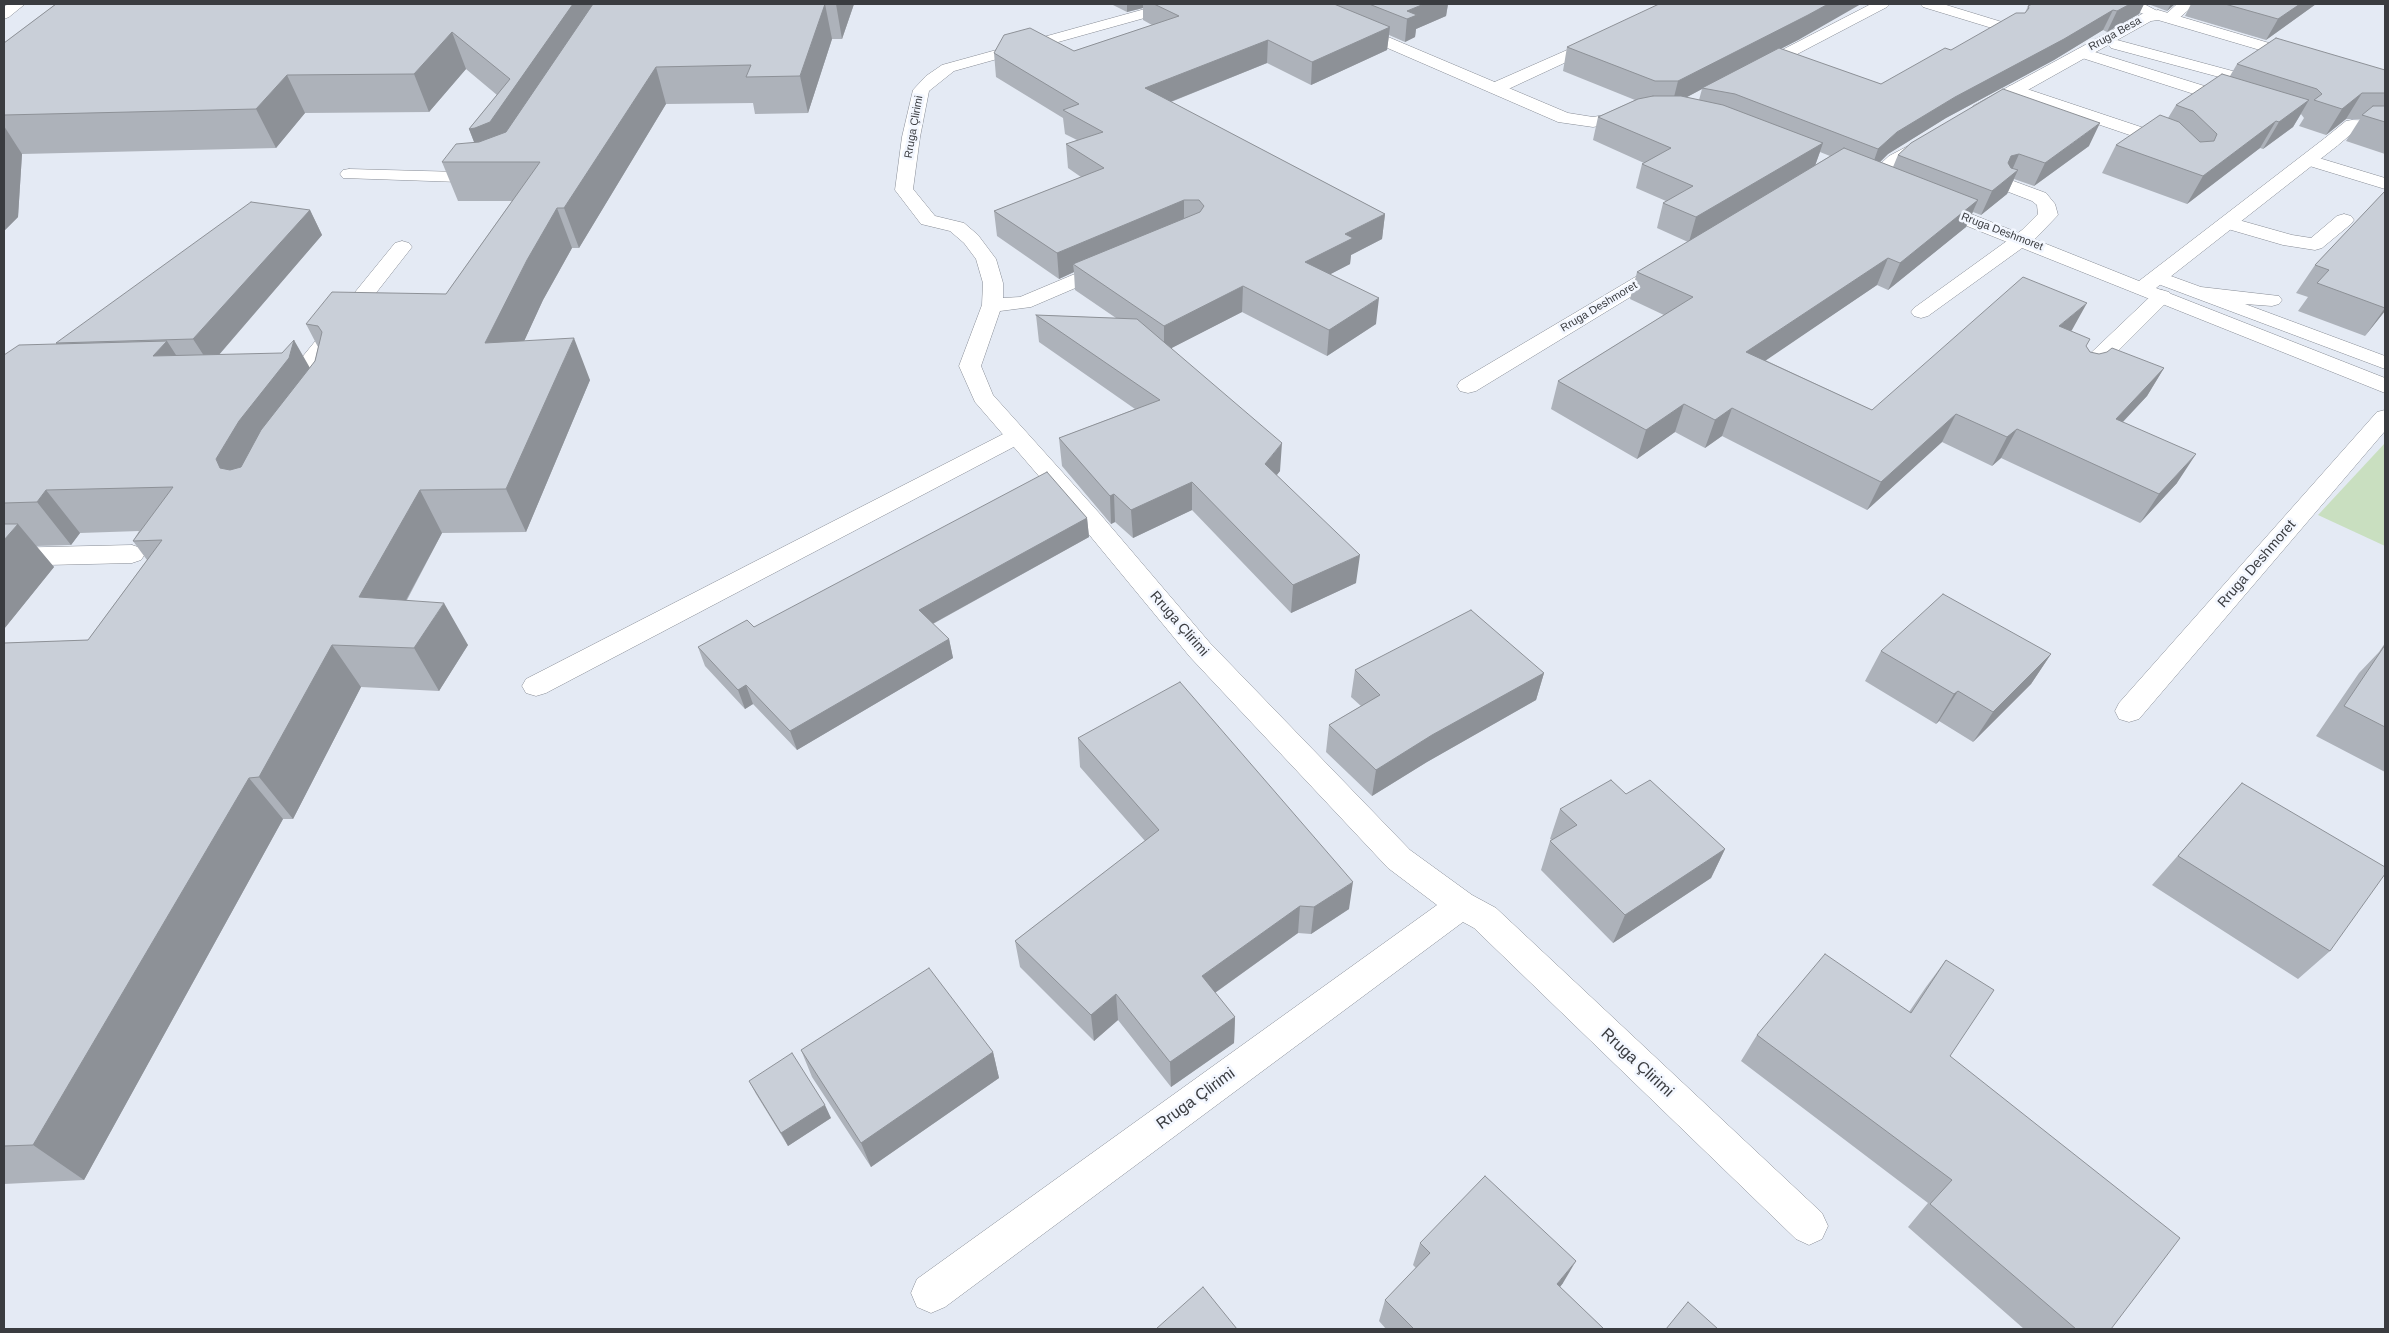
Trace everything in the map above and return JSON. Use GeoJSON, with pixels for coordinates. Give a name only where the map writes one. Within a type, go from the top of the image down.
{"type":"FeatureCollection","features":[{"type":"Feature","properties":{"kind":"street"},"geometry":{"type":"LineString","coordinates":[[4,14],[17,4]]}},
{"type":"Feature","properties":{"kind":"street","name":"Rruga Çlirimi"},"geometry":{"type":"LineString","coordinates":[[1179,4],[948,68],[932,79],[921,90],[911,137],[904,190],[928,220],[957,227],[970,238],[986,259],[993,283],[992,305],[970,366],[983,397],[1200,650],[1399,859],[1461,905],[1485,918],[1809,1226]]}},
{"type":"Feature","properties":{"kind":"street"},"geometry":{"type":"LineString","coordinates":[[1298,4],[1564,118],[1593,122],[1647,112]]}},
{"type":"Feature","properties":{"kind":"street"},"geometry":{"type":"LineString","coordinates":[[1744,76],[1882,4]]}},
{"type":"Feature","properties":{"kind":"street"},"geometry":{"type":"LineString","coordinates":[[1928,4],[2010,29]]}},
{"type":"Feature","properties":{"kind":"street"},"geometry":{"type":"LineString","coordinates":[[2132,4],[2165,16],[2312,60]]}},
{"type":"Feature","properties":{"kind":"street"},"geometry":{"type":"LineString","coordinates":[[2165,16],[2187,4]]}},
{"type":"Feature","properties":{"kind":"street","name":"Rruga Besa"},"geometry":{"type":"LineString","coordinates":[[1961,120],[2147,16],[2165,16]]}},
{"type":"Feature","properties":{"kind":"street"},"geometry":{"type":"LineString","coordinates":[[1496,88],[1612,35]]}},
{"type":"Feature","properties":{"kind":"street"},"geometry":{"type":"LineString","coordinates":[[2103,41],[2234,76]]}},
{"type":"Feature","properties":{"kind":"street"},"geometry":{"type":"LineString","coordinates":[[2082,53],[2250,106]]}},
{"type":"Feature","properties":{"kind":"street"},"geometry":{"type":"LineString","coordinates":[[2032,81],[2177,133],[2182,130]]}},
{"type":"Feature","properties":{"kind":"street"},"geometry":{"type":"LineString","coordinates":[[2015,90],[2171,143],[2183,153]]}},
{"type":"Feature","properties":{"kind":"street"},"geometry":{"type":"LineString","coordinates":[[2083,373],[2154,287],[2228,223],[2309,160],[2372,107]]}},
{"type":"Feature","properties":{"kind":"street"},"geometry":{"type":"LineString","coordinates":[[2352,125],[2385,126]]}},
{"type":"Feature","properties":{"kind":"street"},"geometry":{"type":"LineString","coordinates":[[1872,182],[1895,160],[1945,130]]}},
{"type":"Feature","properties":{"kind":"street"},"geometry":{"type":"LineString","coordinates":[[2309,160],[2385,184]]}},
{"type":"Feature","properties":{"kind":"street"},"geometry":{"type":"LineString","coordinates":[[349,174],[460,177],[500,172]]}},
{"type":"Feature","properties":{"kind":"street"},"geometry":{"type":"LineString","coordinates":[[1921,312],[2029,234],[2048,215],[2046,204],[2039,197],[2008,184]]}},
{"type":"Feature","properties":{"kind":"street","name":"Rruga Deshmoret"},"geometry":{"type":"LineString","coordinates":[[1916,199],[2154,287],[2385,386]]}},
{"type":"Feature","properties":{"kind":"street"},"geometry":{"type":"LineString","coordinates":[[2228,223],[2290,241],[2315,244],[2344,220]]}},
{"type":"Feature","properties":{"kind":"street"},"geometry":{"type":"LineString","coordinates":[[332,375],[293,371],[402,247]]}},
{"type":"Feature","properties":{"kind":"street","name":"Rruga Deshmoret"},"geometry":{"type":"LineString","coordinates":[[1468,386],[1680,258]]}},
{"type":"Feature","properties":{"kind":"street"},"geometry":{"type":"LineString","coordinates":[[992,305],[1024,303],[1121,261]]}},
{"type":"Feature","properties":{"kind":"street"},"geometry":{"type":"LineString","coordinates":[[2154,287],[2197,294],[2272,300]]}},
{"type":"Feature","properties":{"kind":"street"},"geometry":{"type":"LineString","coordinates":[[2197,294],[2385,363]]}},
{"type":"Feature","properties":{"kind":"street","name":"Rruga Deshmoret"},"geometry":{"type":"LineString","coordinates":[[2129,711],[2385,417]]}},
{"type":"Feature","properties":{"kind":"street"},"geometry":{"type":"LineString","coordinates":[[536,686],[1017,436]]}},
{"type":"Feature","properties":{"kind":"street"},"geometry":{"type":"LineString","coordinates":[[4,557],[132,554]]}},
{"type":"Feature","properties":{"kind":"street","name":"Rruga Çlirimi"},"geometry":{"type":"LineString","coordinates":[[931,1293],[1461,905]]}},
{"type":"Feature","properties":{"kind":"green space"},"geometry":{"type":"Polygon","coordinates":[[[2385,443],[2385,546],[2318,515],[2385,443]]]}},
{"type":"Feature","properties":{"kind":"building"},"geometry":{"type":"Polygon","coordinates":[[[56,4],[573,4],[490,122],[469,129],[510,79],[452,32],[414,74],[287,75],[256,109],[4,115],[4,43],[56,4]]]}},
{"type":"Feature","properties":{"kind":"building"},"geometry":{"type":"Polygon","coordinates":[[[593,4],[825,4],[800,76],[746,77],[751,65],[656,67],[564,208],[557,208],[527,260],[485,343],[574,338],[506,489],[420,490],[359,597],[444,603],[414,648],[332,645],[259,777],[249,778],[33,1145],[4,1146],[4,643],[88,640],[162,540],[133,541],[173,487],[46,490],[37,502],[4,503],[4,355],[19,345],[167,341],[153,356],[282,353],[294,340],[289,358],[239,421],[216,459],[220,468],[230,470],[241,467],[261,430],[315,361],[322,332],[318,326],[306,324],[332,292],[446,294],[540,162],[442,162],[456,144],[479,142],[506,132],[593,4]]]}},
{"type":"Feature","properties":{"kind":"building"},"geometry":{"type":"Polygon","coordinates":[[[1154,4],[1334,4],[1390,27],[1312,62],[1268,40],[1145,88],[1385,214],[1345,234],[1353,238],[1305,262],[1379,298],[1329,330],[1243,286],[1164,326],[1073,264],[1200,212],[1204,206],[1199,200],[1184,200],[1057,253],[994,211],[1104,168],[1066,144],[1103,132],[1063,110],[1079,104],[994,53],[1004,35],[1030,28],[1074,51],[1179,16],[1154,4]]]}},
{"type":"Feature","properties":{"kind":"building"},"geometry":{"type":"Polygon","coordinates":[[[1369,4],[1424,4],[1407,11],[1417,15],[1407,19],[1369,4]]]}},
{"type":"Feature","properties":{"kind":"building"},"geometry":{"type":"Polygon","coordinates":[[[1659,4],[1828,4],[1678,81],[1655,81],[1567,47],[1659,4]]]}},
{"type":"Feature","properties":{"kind":"building"},"geometry":{"type":"Polygon","coordinates":[[[2032,4],[2130,4],[2117,11],[2113,10],[2064,39],[1955,97],[1897,132],[1878,149],[1735,94],[1702,88],[1779,48],[1881,84],[1945,48],[1951,50],[2016,13],[2025,13],[2029,8],[2028,6],[2032,4]]]}},
{"type":"Feature","properties":{"kind":"building"},"geometry":{"type":"Polygon","coordinates":[[[2225,4],[2300,4],[2278,19],[2225,4]]]}},
{"type":"Feature","properties":{"kind":"building"},"geometry":{"type":"Polygon","coordinates":[[[2276,38],[2385,70],[2385,93],[2362,93],[2342,109],[2314,100],[2322,94],[2317,89],[2237,64],[2276,38]]]}},
{"type":"Feature","properties":{"kind":"building"},"geometry":{"type":"Polygon","coordinates":[[[2222,74],[2309,100],[2279,122],[2276,121],[2203,176],[2116,145],[2160,115],[2179,122],[2200,142],[2214,141],[2217,134],[2193,111],[2176,105],[2222,74]]]}},
{"type":"Feature","properties":{"kind":"building"},"geometry":{"type":"Polygon","coordinates":[[[2003,89],[2100,123],[2045,163],[2019,154],[2011,156],[2008,163],[2011,168],[2018,170],[1992,191],[1898,155],[1911,143],[2003,89]]]}},
{"type":"Feature","properties":{"kind":"building"},"geometry":{"type":"Polygon","coordinates":[[[1653,96],[1681,96],[1723,105],[1823,143],[1696,217],[1663,203],[1693,186],[1642,164],[1671,148],[1598,117],[1638,99],[1653,96]]]}},
{"type":"Feature","properties":{"kind":"building"},"geometry":{"type":"Polygon","coordinates":[[[2373,106],[2385,106],[2385,122],[2362,115],[2373,106]]]}},
{"type":"Feature","properties":{"kind":"building"},"geometry":{"type":"Polygon","coordinates":[[[1844,148],[1978,200],[1900,263],[1888,258],[1746,352],[1872,410],[2023,277],[2087,303],[2059,326],[2090,339],[2086,346],[2090,352],[2099,354],[2107,352],[2112,348],[2164,368],[2116,419],[2196,454],[2159,494],[2017,429],[2007,437],[1956,414],[1881,482],[1732,408],[1715,420],[1684,404],[1646,430],[1558,381],[1693,297],[1637,272],[1844,148]]]}},
{"type":"Feature","properties":{"kind":"building"},"geometry":{"type":"Polygon","coordinates":[[[2385,191],[2385,308],[2317,283],[2329,270],[2315,265],[2385,191]]]}},
{"type":"Feature","properties":{"kind":"building"},"geometry":{"type":"Polygon","coordinates":[[[251,202],[310,210],[193,339],[56,343],[251,202]]]}},
{"type":"Feature","properties":{"kind":"building"},"geometry":{"type":"Polygon","coordinates":[[[1036,315],[1137,319],[1282,443],[1265,464],[1360,555],[1293,585],[1192,482],[1131,510],[1114,494],[1110,496],[1059,438],[1160,400],[1036,315]]]}},
{"type":"Feature","properties":{"kind":"building"},"geometry":{"type":"Polygon","coordinates":[[[1047,472],[1087,518],[919,610],[949,639],[790,731],[746,685],[738,690],[698,647],[747,620],[754,627],[1047,472]]]}},
{"type":"Feature","properties":{"kind":"building"},"geometry":{"type":"Polygon","coordinates":[[[4,524],[18,524],[4,540],[4,524]]]}},
{"type":"Feature","properties":{"kind":"building"},"geometry":{"type":"Polygon","coordinates":[[[1943,594],[2051,654],[1993,712],[1958,691],[1954,694],[1881,651],[1943,594]]]}},
{"type":"Feature","properties":{"kind":"building"},"geometry":{"type":"Polygon","coordinates":[[[1471,610],[1544,673],[1432,735],[1376,770],[1329,725],[1380,695],[1355,670],[1471,610]]]}},
{"type":"Feature","properties":{"kind":"building"},"geometry":{"type":"Polygon","coordinates":[[[2385,645],[2385,727],[2344,706],[2385,645]]]}},
{"type":"Feature","properties":{"kind":"building"},"geometry":{"type":"Polygon","coordinates":[[[1180,682],[1353,882],[1314,907],[1300,906],[1202,976],[1235,1017],[1170,1062],[1116,994],[1091,1015],[1015,941],[1159,830],[1078,738],[1180,682]]]}},
{"type":"Feature","properties":{"kind":"building"},"geometry":{"type":"Polygon","coordinates":[[[1611,780],[1626,794],[1650,780],[1725,849],[1625,915],[1550,841],[1577,825],[1560,809],[1611,780]]]}},
{"type":"Feature","properties":{"kind":"building"},"geometry":{"type":"Polygon","coordinates":[[[2242,783],[2385,867],[2385,874],[2330,951],[2178,856],[2242,783]]]}},
{"type":"Feature","properties":{"kind":"building"},"geometry":{"type":"Polygon","coordinates":[[[1825,954],[1911,1013],[1946,960],[1994,990],[1950,1056],[2180,1238],[2111,1329],[2076,1329],[1930,1204],[1952,1180],[1757,1035],[1825,954]]]}},
{"type":"Feature","properties":{"kind":"building"},"geometry":{"type":"Polygon","coordinates":[[[929,968],[993,1052],[861,1143],[801,1050],[929,968]]]}},
{"type":"Feature","properties":{"kind":"building"},"geometry":{"type":"Polygon","coordinates":[[[792,1053],[825,1105],[781,1133],[749,1081],[792,1053]]]}},
{"type":"Feature","properties":{"kind":"building"},"geometry":{"type":"Polygon","coordinates":[[[1485,1176],[1576,1261],[1557,1284],[1604,1329],[1414,1329],[1385,1300],[1430,1253],[1420,1243],[1485,1176]]]}},
{"type":"Feature","properties":{"kind":"building"},"geometry":{"type":"Polygon","coordinates":[[[1203,1287],[1237,1329],[1156,1329],[1203,1287]]]}},
{"type":"Feature","properties":{"kind":"building"},"geometry":{"type":"Polygon","coordinates":[[[1688,1302],[1718,1329],[1666,1329],[1688,1302]]]}}]}
